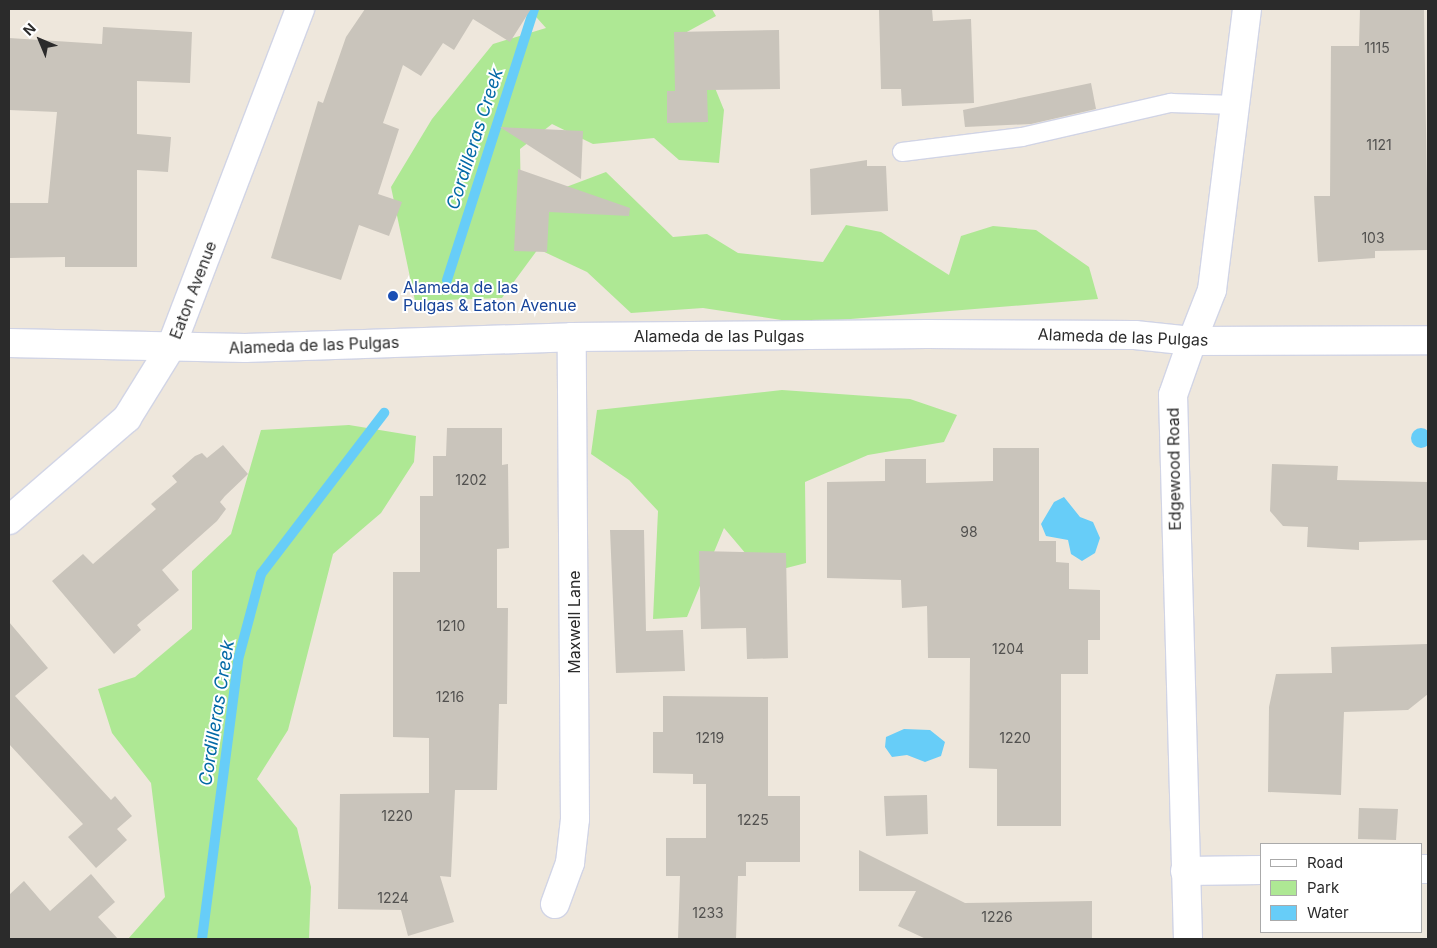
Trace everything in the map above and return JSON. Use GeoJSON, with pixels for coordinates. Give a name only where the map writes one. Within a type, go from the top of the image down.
{"type":"FeatureCollection","features":[{"type":"Feature","properties":{"kind":"main road","name":"Eaton Avenue"},"geometry":{"type":"LineString","coordinates":[[9,520],[127,418],[171,347],[300,9]]}},
{"type":"Feature","properties":{"kind":"main road","name":"Edgewood Road"},"geometry":{"type":"LineString","coordinates":[[1188,939],[1173,395],[1212,290],[1247,9]]}},
{"type":"Feature","properties":{"kind":"main road","name":"Alameda de las Pulgas"},"geometry":{"type":"LineString","coordinates":[[9,343],[171,347],[572,337],[1135,335],[1192,341],[1428,340]]}},
{"type":"Feature","properties":{"kind":"main road","name":"Maxwell Lane"},"geometry":{"type":"LineString","coordinates":[[555,904],[570,863],[575,819],[572,337]]}},
{"type":"Feature","properties":{"kind":"main road"},"geometry":{"type":"LineString","coordinates":[[1185,871],[1260,870]]}},
{"type":"Feature","properties":{"kind":"lane"},"geometry":{"type":"LineString","coordinates":[[902,152],[1022,137],[1171,103],[1235,105]]}},
{"type":"Feature","properties":{"kind":"green space"},"geometry":{"type":"Polygon","coordinates":[[[529,9],[712,9],[716,16],[674,39],[704,61],[724,110],[719,163],[679,160],[654,138],[593,144],[552,124],[520,149],[521,204],[606,172],[673,237],[707,234],[738,253],[823,262],[846,225],[881,232],[949,275],[961,236],[993,226],[1036,230],[1089,267],[1098,299],[801,323],[703,308],[631,313],[587,272],[538,249],[502,298],[415,301],[391,187],[432,119],[493,44],[546,28],[529,9]]]}},
{"type":"Feature","properties":{"kind":"green space"},"geometry":{"type":"Polygon","coordinates":[[[782,390],[910,399],[957,415],[944,442],[868,455],[805,482],[806,563],[763,574],[724,528],[687,617],[653,619],[658,511],[629,480],[591,454],[597,410],[782,390]]]}},
{"type":"Feature","properties":{"kind":"green space"},"geometry":{"type":"Polygon","coordinates":[[[349,425],[416,436],[414,462],[381,513],[333,554],[288,730],[257,779],[297,828],[311,887],[309,939],[128,939],[165,897],[151,783],[112,733],[98,689],[135,677],[192,629],[192,571],[231,534],[261,430],[349,425]]]}},
{"type":"Feature","properties":{"kind":"water"},"geometry":{"type":"Polygon","coordinates":[[[1421,428],[1428,431],[1431,438],[1428,445],[1421,448],[1414,445],[1411,438],[1414,431],[1421,428]]]}},
{"type":"Feature","properties":{"kind":"water"},"geometry":{"type":"Polygon","coordinates":[[[1064,497],[1080,517],[1093,522],[1100,538],[1095,553],[1082,561],[1071,554],[1068,540],[1046,536],[1041,524],[1054,502],[1064,497]]]}},
{"type":"Feature","properties":{"kind":"water"},"geometry":{"type":"Polygon","coordinates":[[[904,729],[930,730],[945,742],[941,756],[925,762],[907,755],[892,757],[885,747],[886,737],[904,729]]]}},
{"type":"Feature","properties":{"kind":"building"},"geometry":{"type":"Polygon","coordinates":[[[365,9],[531,9],[510,42],[473,19],[454,50],[443,43],[421,76],[403,65],[383,123],[399,129],[378,194],[402,202],[389,236],[359,225],[341,280],[271,258],[318,101],[323,103],[346,37],[365,9]]]}},
{"type":"Feature","properties":{"kind":"building"},"geometry":{"type":"Polygon","coordinates":[[[879,9],[932,9],[933,21],[971,19],[974,103],[902,106],[901,89],[881,89],[879,9]]]}},
{"type":"Feature","properties":{"kind":"building"},"geometry":{"type":"Polygon","coordinates":[[[1360,9],[1424,9],[1428,250],[1375,251],[1375,258],[1318,262],[1314,196],[1330,196],[1331,46],[1359,46],[1360,9]]]}},
{"type":"Feature","properties":{"kind":"building"},"geometry":{"type":"Polygon","coordinates":[[[103,27],[192,32],[190,83],[137,81],[137,134],[171,137],[168,172],[137,170],[137,267],[65,267],[65,257],[9,258],[9,203],[48,203],[57,112],[9,110],[9,38],[102,44],[103,27]]]}},
{"type":"Feature","properties":{"kind":"building"},"geometry":{"type":"Polygon","coordinates":[[[779,30],[780,89],[707,90],[708,122],[667,123],[667,91],[675,91],[674,32],[779,30]]]}},
{"type":"Feature","properties":{"kind":"building"},"geometry":{"type":"Polygon","coordinates":[[[1091,83],[1096,109],[1031,124],[965,127],[963,110],[1091,83]]]}},
{"type":"Feature","properties":{"kind":"building"},"geometry":{"type":"Polygon","coordinates":[[[500,127],[583,131],[581,179],[500,127]]]}},
{"type":"Feature","properties":{"kind":"building"},"geometry":{"type":"Polygon","coordinates":[[[867,160],[867,166],[886,166],[888,211],[811,215],[810,169],[867,160]]]}},
{"type":"Feature","properties":{"kind":"building"},"geometry":{"type":"Polygon","coordinates":[[[518,169],[630,208],[629,216],[549,212],[547,252],[514,251],[518,169]]]}},
{"type":"Feature","properties":{"kind":"building"},"geometry":{"type":"Polygon","coordinates":[[[447,428],[502,428],[502,465],[508,464],[509,548],[497,549],[497,608],[508,608],[507,704],[499,704],[497,790],[455,790],[451,877],[440,876],[454,922],[408,936],[401,910],[338,909],[340,794],[429,793],[429,738],[393,737],[393,572],[420,572],[420,496],[433,496],[433,456],[446,456],[447,428]]]}},
{"type":"Feature","properties":{"kind":"building"},"geometry":{"type":"Polygon","coordinates":[[[223,445],[248,474],[220,502],[226,509],[217,521],[162,570],[179,590],[137,625],[141,630],[114,654],[52,581],[83,554],[93,564],[156,509],[151,504],[177,482],[172,476],[195,456],[202,453],[207,458],[223,445]]]}},
{"type":"Feature","properties":{"kind":"building"},"geometry":{"type":"Polygon","coordinates":[[[993,448],[1039,448],[1039,541],[1056,541],[1056,562],[1069,563],[1069,589],[1100,590],[1100,640],[1088,640],[1088,674],[1061,674],[1061,826],[997,826],[997,769],[969,768],[970,658],[928,658],[927,606],[902,608],[901,580],[827,578],[827,482],[885,481],[885,459],[926,459],[926,483],[993,481],[993,448]]]}},
{"type":"Feature","properties":{"kind":"building"},"geometry":{"type":"Polygon","coordinates":[[[1272,464],[1338,466],[1337,480],[1428,482],[1428,540],[1359,542],[1359,550],[1307,547],[1308,527],[1283,526],[1270,511],[1272,464]]]}},
{"type":"Feature","properties":{"kind":"building"},"geometry":{"type":"Polygon","coordinates":[[[610,530],[644,530],[646,631],[683,630],[685,671],[616,673],[610,530]]]}},
{"type":"Feature","properties":{"kind":"building"},"geometry":{"type":"Polygon","coordinates":[[[699,551],[786,553],[788,658],[747,659],[746,628],[701,629],[699,551]]]}},
{"type":"Feature","properties":{"kind":"building"},"geometry":{"type":"Polygon","coordinates":[[[9,622],[48,668],[15,696],[111,800],[115,796],[132,816],[117,829],[127,840],[96,868],[68,837],[83,824],[9,744],[9,622]]]}},
{"type":"Feature","properties":{"kind":"building"},"geometry":{"type":"Polygon","coordinates":[[[1427,644],[1428,694],[1408,710],[1344,712],[1341,795],[1268,792],[1269,707],[1276,674],[1332,673],[1331,647],[1427,644]]]}},
{"type":"Feature","properties":{"kind":"building"},"geometry":{"type":"Polygon","coordinates":[[[663,696],[768,697],[768,796],[800,796],[800,862],[746,862],[746,876],[738,876],[736,939],[678,939],[680,876],[666,876],[666,838],[706,838],[706,784],[693,784],[693,774],[653,773],[653,732],[663,732],[663,696]]]}},
{"type":"Feature","properties":{"kind":"building"},"geometry":{"type":"Polygon","coordinates":[[[927,795],[928,834],[886,836],[884,796],[927,795]]]}},
{"type":"Feature","properties":{"kind":"building"},"geometry":{"type":"Polygon","coordinates":[[[1359,808],[1398,809],[1396,840],[1358,839],[1359,808]]]}},
{"type":"Feature","properties":{"kind":"building"},"geometry":{"type":"Polygon","coordinates":[[[859,850],[965,903],[1092,901],[1092,939],[926,939],[898,926],[916,891],[859,891],[859,850]]]}},
{"type":"Feature","properties":{"kind":"building"},"geometry":{"type":"Polygon","coordinates":[[[91,874],[115,902],[98,917],[118,939],[9,939],[9,895],[24,881],[50,911],[91,874]]]}},
{"type":"Feature","properties":{"kind":"waterway","name":"Cordilleras Creek"},"geometry":{"type":"LineString","coordinates":[[447,280],[534,9]]}},
{"type":"Feature","properties":{"kind":"waterway","name":"Cordilleras Creek"},"geometry":{"type":"LineString","coordinates":[[202,939],[238,660],[261,574],[384,413]]}},
{"type":"Feature","properties":{"kind":"place","name":"Alameda de las Pulgas & Eaton Avenue"},"geometry":{"type":"Point","coordinates":[393,296]}}]}
